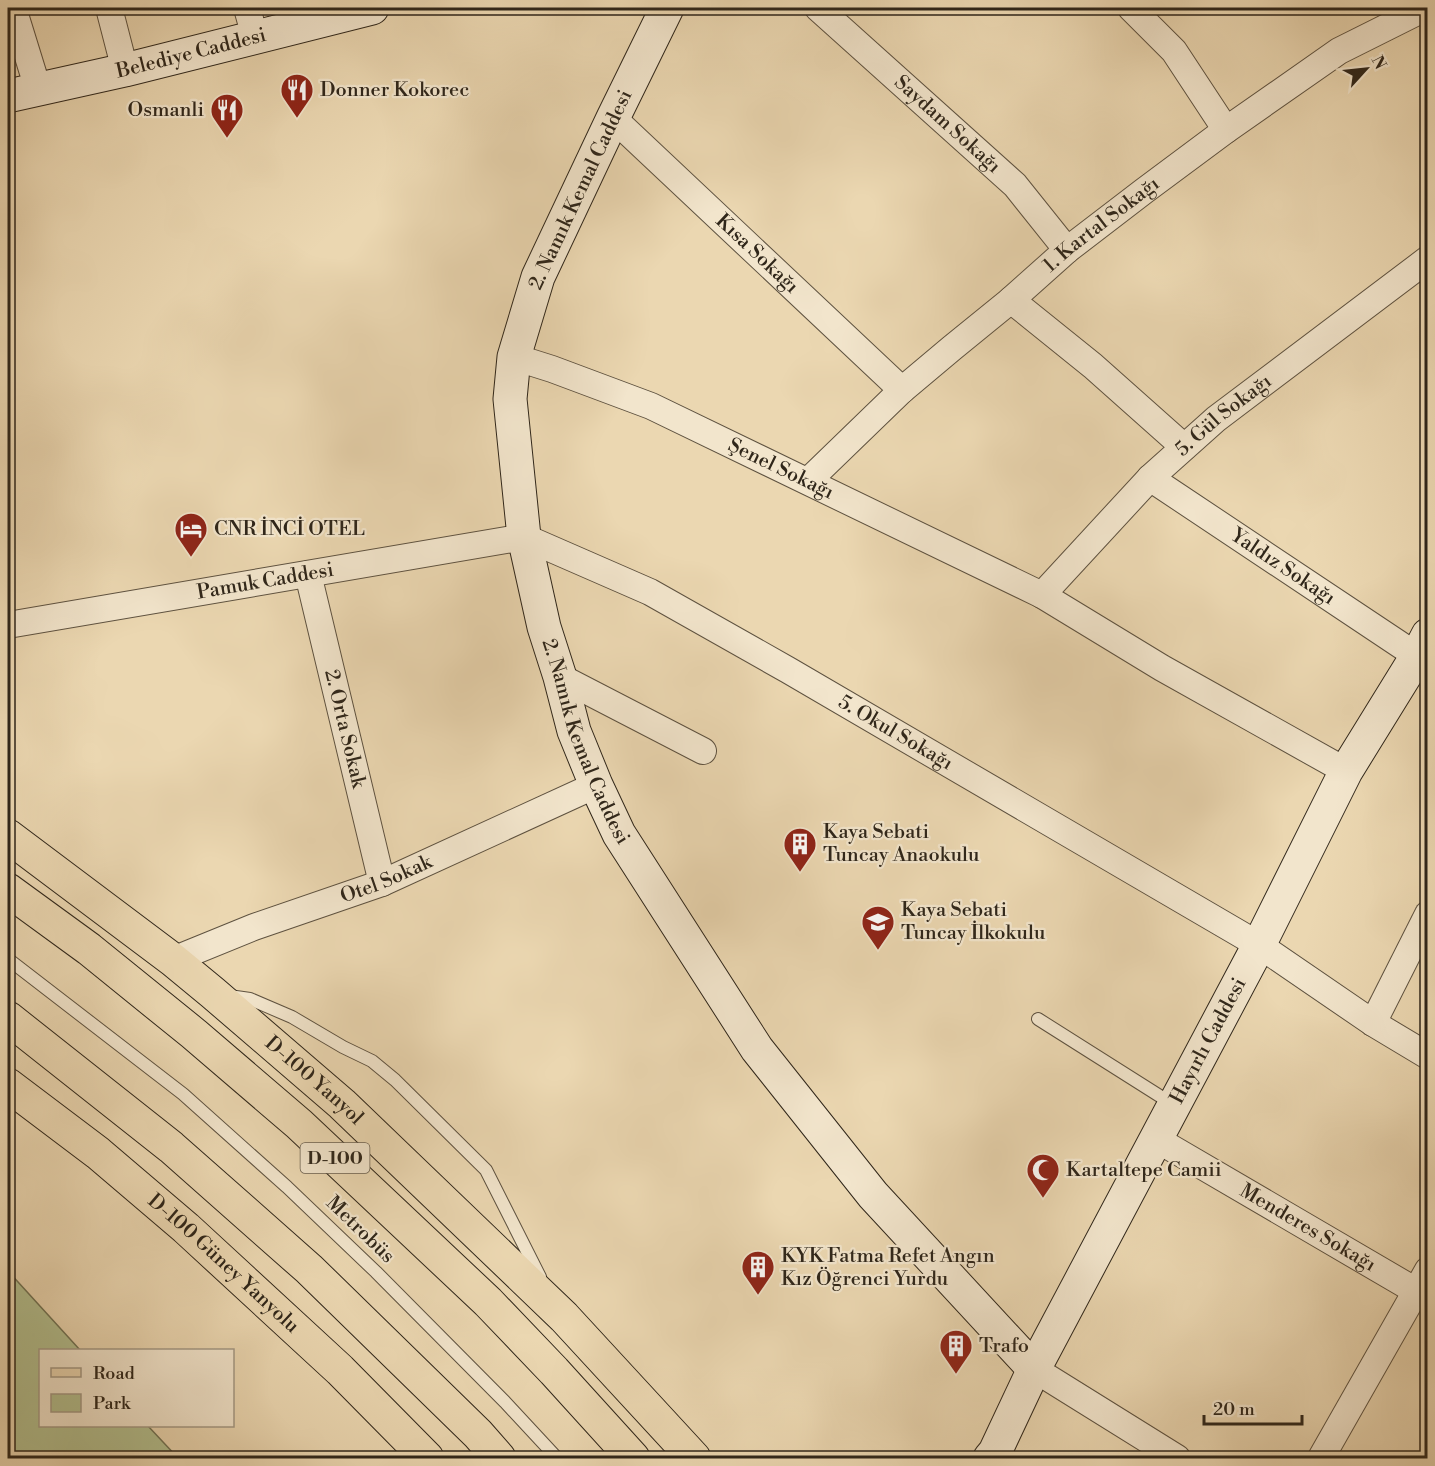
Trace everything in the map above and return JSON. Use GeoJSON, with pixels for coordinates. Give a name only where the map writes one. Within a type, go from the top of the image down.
{"type":"FeatureCollection","features":[{"type":"Feature","properties":{"kind":"main road","name":"Belediye Caddesi"},"geometry":{"type":"LineString","coordinates":[[23,93],[125,70],[251,22],[372,8]]}},
{"type":"Feature","properties":{"kind":"main road","name":"2. Namık Kemal Caddesi"},"geometry":{"type":"LineString","coordinates":[[667,8],[538,277],[514,357],[510,399],[524,537],[544,627],[574,731],[619,834],[757,1049],[873,1195],[1034,1369]]}},
{"type":"Feature","properties":{"kind":"main road","name":"Hayırlı Caddesi"},"geometry":{"type":"LineString","coordinates":[[993,1456],[1034,1369],[1259,945],[1346,771],[1422,645]]}},
{"type":"Feature","properties":{"kind":"main road","name":"D-100 Yanyol"},"geometry":{"type":"LineString","coordinates":[[8,836],[173,960],[342,1104],[564,1317],[694,1458]]}},
{"type":"Feature","properties":{"kind":"main road","name":"D-100"},"geometry":{"type":"LineString","coordinates":[[8,890],[89,950],[194,1034],[299,1124],[488,1302],[633,1458]]}},
{"type":"Feature","properties":{"kind":"main road"},"geometry":{"type":"LineString","coordinates":[[8,1017],[171,1147],[309,1269],[478,1434],[499,1458]]}},
{"type":"Feature","properties":{"kind":"main road","name":"D-100 Güney Yanyolu"},"geometry":{"type":"LineString","coordinates":[[8,1085],[98,1153],[186,1228],[340,1370],[426,1458]]}},
{"type":"Feature","properties":{"kind":"street"},"geometry":{"type":"LineString","coordinates":[[13,8],[23,93]]}},
{"type":"Feature","properties":{"kind":"street"},"geometry":{"type":"LineString","coordinates":[[109,8],[125,70]]}},
{"type":"Feature","properties":{"kind":"street","name":"Saydam Sokağı"},"geometry":{"type":"LineString","coordinates":[[818,8],[1015,185],[1067,250]]}},
{"type":"Feature","properties":{"kind":"street"},"geometry":{"type":"LineString","coordinates":[[1131,8],[1174,51],[1226,130]]}},
{"type":"Feature","properties":{"kind":"street","name":"1. Kartal Sokağı"},"geometry":{"type":"LineString","coordinates":[[808,482],[902,390],[1011,300],[1067,250],[1226,130],[1339,51],[1418,9]]}},
{"type":"Feature","properties":{"kind":"street","name":"Kısa Sokağı"},"geometry":{"type":"LineString","coordinates":[[613,118],[902,390]]}},
{"type":"Feature","properties":{"kind":"street","name":"5. Gül Sokağı"},"geometry":{"type":"LineString","coordinates":[[1042,595],[1150,478],[1216,419],[1428,259]]}},
{"type":"Feature","properties":{"kind":"street"},"geometry":{"type":"LineString","coordinates":[[1011,300],[1093,366],[1184,447]]}},
{"type":"Feature","properties":{"kind":"street","name":"Şenel Sokağı"},"geometry":{"type":"LineString","coordinates":[[514,357],[651,406],[1042,595],[1162,668],[1346,771]]}},
{"type":"Feature","properties":{"kind":"street","name":"Yaldız Sokağı"},"geometry":{"type":"LineString","coordinates":[[1150,478],[1422,645]]}},
{"type":"Feature","properties":{"kind":"street","name":"Pamuk Caddesi"},"geometry":{"type":"LineString","coordinates":[[8,626],[524,537]]}},
{"type":"Feature","properties":{"kind":"street","name":"5. Okul Sokağı"},"geometry":{"type":"LineString","coordinates":[[524,537],[650,592],[788,670],[1259,945],[1373,1023],[1428,1056]]}},
{"type":"Feature","properties":{"kind":"street","name":"2. Orta Sokak"},"geometry":{"type":"LineString","coordinates":[[308,574],[382,883]]}},
{"type":"Feature","properties":{"kind":"street"},"geometry":{"type":"LineString","coordinates":[[560,677],[703,751]]}},
{"type":"Feature","properties":{"kind":"street","name":"Otel Sokak"},"geometry":{"type":"LineString","coordinates":[[173,960],[254,927],[382,883],[596,785]]}},
{"type":"Feature","properties":{"kind":"street"},"geometry":{"type":"LineString","coordinates":[[1373,1023],[1428,914]]}},
{"type":"Feature","properties":{"kind":"street","name":"Menderes Sokağı"},"geometry":{"type":"LineString","coordinates":[[1156,1139],[1423,1286]]}},
{"type":"Feature","properties":{"kind":"street"},"geometry":{"type":"LineString","coordinates":[[1322,1458],[1423,1286]]}},
{"type":"Feature","properties":{"kind":"street"},"geometry":{"type":"LineString","coordinates":[[1034,1369],[1178,1458]]}},
{"type":"Feature","properties":{"kind":"lane","name":"Metrobüs"},"geometry":{"type":"LineString","coordinates":[[8,959],[183,1094],[286,1187],[465,1361],[556,1458]]}},
{"type":"Feature","properties":{"kind":"lane"},"geometry":{"type":"LineString","coordinates":[[213,993],[250,999],[292,1017],[372,1061],[395,1080],[486,1170],[538,1275],[564,1317]]}},
{"type":"Feature","properties":{"kind":"lane"},"geometry":{"type":"LineString","coordinates":[[1038,1020],[1174,1105]]}},
{"type":"Feature","properties":{"kind":"green space"},"geometry":{"type":"Polygon","coordinates":[[[8,1271],[79,1349],[39,1349],[39,1427],[149,1427],[178,1458],[8,1458],[8,1271]]]}},
{"type":"Feature","properties":{"kind":"place","name":"Donner Kokorec"},"geometry":{"type":"Point","coordinates":[297,119]}},
{"type":"Feature","properties":{"kind":"place","name":"Osmanli"},"geometry":{"type":"Point","coordinates":[227,139]}},
{"type":"Feature","properties":{"kind":"place","name":"CNR İNCİ OTEL"},"geometry":{"type":"Point","coordinates":[191,558]}},
{"type":"Feature","properties":{"kind":"place","name":"Kaya Sebati Tuncay Anaokulu"},"geometry":{"type":"Point","coordinates":[800,873]}},
{"type":"Feature","properties":{"kind":"place","name":"Kaya Sebati Tuncay İlkokulu"},"geometry":{"type":"Point","coordinates":[878,951]}},
{"type":"Feature","properties":{"kind":"place","name":"Kartaltepe Camii"},"geometry":{"type":"Point","coordinates":[1043,1199]}},
{"type":"Feature","properties":{"kind":"place","name":"KYK Fatma Refet Angın Kız Öğrenci Yurdu"},"geometry":{"type":"Point","coordinates":[758,1296]}},
{"type":"Feature","properties":{"kind":"place","name":"Trafo"},"geometry":{"type":"Point","coordinates":[956,1375]}}]}
